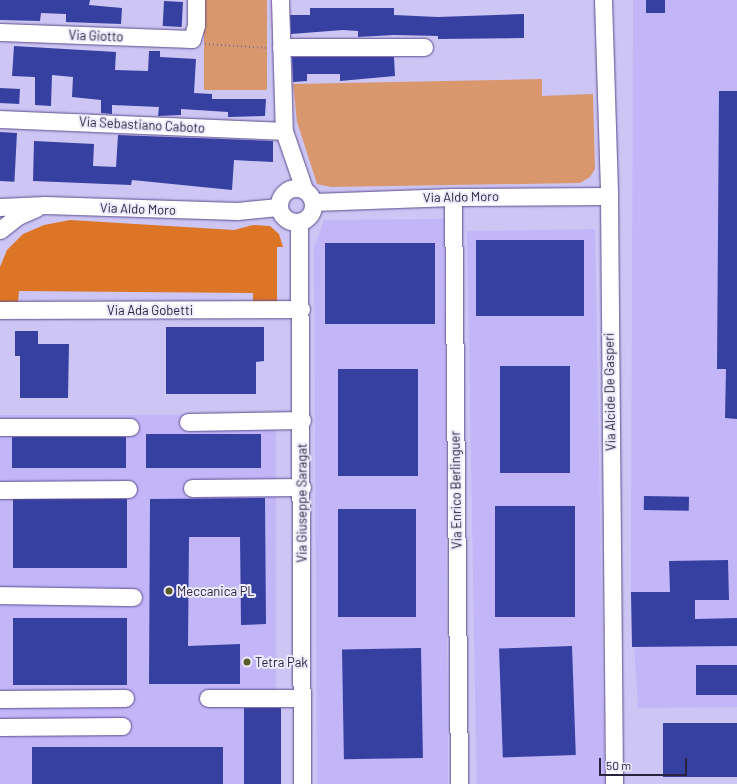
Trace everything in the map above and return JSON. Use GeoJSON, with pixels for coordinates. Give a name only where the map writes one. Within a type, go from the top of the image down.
{"type":"FeatureCollection","features":[{"type":"Feature","properties":{"kind":"street"},"geometry":{"type":"LineString","coordinates":[[192,40],[196,25],[196,0]]}},
{"type":"Feature","properties":{"kind":"street"},"geometry":{"type":"LineString","coordinates":[[280,0],[275,44],[284,131],[302,193],[308,217],[299,222],[283,217],[278,207],[281,196],[302,193]]}},
{"type":"Feature","properties":{"kind":"street","name":"Via Alcide De Gasperi"},"geometry":{"type":"LineString","coordinates":[[603,0],[609,196],[614,784]]}},
{"type":"Feature","properties":{"kind":"street","name":"Via Giotto"},"geometry":{"type":"LineString","coordinates":[[0,32],[192,40]]}},
{"type":"Feature","properties":{"kind":"street"},"geometry":{"type":"LineString","coordinates":[[275,44],[424,47]]}},
{"type":"Feature","properties":{"kind":"street","name":"Via Sebastiano Caboto"},"geometry":{"type":"LineString","coordinates":[[0,119],[284,131]]}},
{"type":"Feature","properties":{"kind":"street","name":"Via Aldo Moro"},"geometry":{"type":"LineString","coordinates":[[302,193],[453,197],[609,196]]}},
{"type":"Feature","properties":{"kind":"street","name":"Via Enrico Berlinguer"},"geometry":{"type":"LineString","coordinates":[[453,197],[459,784]]}},
{"type":"Feature","properties":{"kind":"street","name":"Via Aldo Moro"},"geometry":{"type":"LineString","coordinates":[[0,230],[18,216],[45,205]]}},
{"type":"Feature","properties":{"kind":"street","name":"Via Aldo Moro"},"geometry":{"type":"LineString","coordinates":[[0,207],[45,205],[237,211],[278,207]]}},
{"type":"Feature","properties":{"kind":"street","name":"Via Giuseppe Saragat"},"geometry":{"type":"LineString","coordinates":[[299,222],[302,420],[302,784]]}},
{"type":"Feature","properties":{"kind":"street","name":"Via Ada Gobetti"},"geometry":{"type":"LineString","coordinates":[[0,310],[301,309]]}},
{"type":"Feature","properties":{"kind":"street"},"geometry":{"type":"LineString","coordinates":[[188,422],[302,420]]}},
{"type":"Feature","properties":{"kind":"street"},"geometry":{"type":"LineString","coordinates":[[0,427],[130,427]]}},
{"type":"Feature","properties":{"kind":"street"},"geometry":{"type":"LineString","coordinates":[[192,488],[302,487]]}},
{"type":"Feature","properties":{"kind":"street"},"geometry":{"type":"LineString","coordinates":[[0,490],[128,489]]}},
{"type":"Feature","properties":{"kind":"street"},"geometry":{"type":"LineString","coordinates":[[0,595],[133,597]]}},
{"type":"Feature","properties":{"kind":"street"},"geometry":{"type":"LineString","coordinates":[[0,699],[125,698]]}},
{"type":"Feature","properties":{"kind":"street"},"geometry":{"type":"LineString","coordinates":[[208,698],[302,698]]}},
{"type":"Feature","properties":{"kind":"street"},"geometry":{"type":"LineString","coordinates":[[0,726],[122,726]]}},
{"type":"Feature","properties":{"kind":"path"},"geometry":{"type":"LineString","coordinates":[[192,40],[199,44],[268,48],[275,44]]}},
{"type":"Feature","properties":{"kind":"shaded area"},"geometry":{"type":"Polygon","coordinates":[[[204,0],[267,0],[267,90],[204,90],[204,0]]]}},
{"type":"Feature","properties":{"kind":"shaded area"},"geometry":{"type":"Polygon","coordinates":[[[633,0],[737,0],[737,707],[638,708],[631,592],[633,0]]]}},
{"type":"Feature","properties":{"kind":"shaded area"},"geometry":{"type":"Polygon","coordinates":[[[542,79],[542,96],[593,94],[595,169],[590,177],[580,183],[331,187],[317,184],[297,122],[293,84],[542,79]]]}},
{"type":"Feature","properties":{"kind":"shaded area"},"geometry":{"type":"Polygon","coordinates":[[[444,219],[448,784],[317,784],[314,248],[324,220],[444,219]]]}},
{"type":"Feature","properties":{"kind":"shaded area"},"geometry":{"type":"Polygon","coordinates":[[[70,220],[234,230],[253,225],[270,226],[279,234],[283,247],[277,247],[277,303],[253,303],[253,293],[19,291],[18,302],[0,302],[0,267],[7,250],[23,234],[44,225],[70,220]]]}},
{"type":"Feature","properties":{"kind":"shaded area"},"geometry":{"type":"Polygon","coordinates":[[[595,229],[605,784],[477,784],[467,231],[595,229]]]}},
{"type":"Feature","properties":{"kind":"shaded area"},"geometry":{"type":"Polygon","coordinates":[[[0,415],[276,415],[276,784],[0,784],[0,415]]]}},
{"type":"Feature","properties":{"kind":"building"},"geometry":{"type":"Polygon","coordinates":[[[0,0],[90,0],[89,5],[122,8],[121,24],[66,22],[66,14],[41,13],[40,21],[0,20],[0,0]]]}},
{"type":"Feature","properties":{"kind":"building"},"geometry":{"type":"Polygon","coordinates":[[[646,0],[665,0],[665,13],[646,13],[646,0]]]}},
{"type":"Feature","properties":{"kind":"building"},"geometry":{"type":"Polygon","coordinates":[[[164,1],[183,2],[182,27],[163,26],[164,1]]]}},
{"type":"Feature","properties":{"kind":"building"},"geometry":{"type":"Polygon","coordinates":[[[310,8],[394,8],[394,15],[438,17],[524,14],[524,38],[438,39],[438,36],[394,35],[358,37],[358,31],[343,30],[291,34],[290,15],[310,15],[310,8]]]}},
{"type":"Feature","properties":{"kind":"building"},"geometry":{"type":"Polygon","coordinates":[[[14,46],[116,52],[115,70],[148,71],[149,51],[160,51],[160,57],[196,59],[194,93],[212,94],[212,99],[266,99],[265,116],[228,117],[228,112],[181,109],[181,115],[158,116],[159,107],[112,105],[112,114],[101,113],[101,100],[72,97],[73,77],[52,75],[51,106],[35,105],[35,77],[12,76],[14,46]]]}},
{"type":"Feature","properties":{"kind":"building"},"geometry":{"type":"Polygon","coordinates":[[[292,57],[394,57],[395,76],[340,81],[340,74],[307,74],[307,81],[293,82],[292,57]]]}},
{"type":"Feature","properties":{"kind":"building"},"geometry":{"type":"Polygon","coordinates":[[[0,88],[20,89],[19,104],[0,103],[0,88]]]}},
{"type":"Feature","properties":{"kind":"building"},"geometry":{"type":"Polygon","coordinates":[[[719,91],[737,91],[737,419],[725,418],[726,369],[717,369],[719,91]]]}},
{"type":"Feature","properties":{"kind":"building"},"geometry":{"type":"Polygon","coordinates":[[[0,132],[17,133],[14,182],[0,181],[0,132]]]}},
{"type":"Feature","properties":{"kind":"building"},"geometry":{"type":"Polygon","coordinates":[[[118,135],[273,141],[273,162],[234,160],[232,190],[132,180],[131,185],[33,181],[34,141],[94,144],[93,166],[116,167],[118,135]]]}},
{"type":"Feature","properties":{"kind":"building"},"geometry":{"type":"Polygon","coordinates":[[[476,240],[584,240],[584,316],[476,316],[476,240]]]}},
{"type":"Feature","properties":{"kind":"building"},"geometry":{"type":"Polygon","coordinates":[[[325,243],[435,243],[435,324],[325,324],[325,243]]]}},
{"type":"Feature","properties":{"kind":"building"},"geometry":{"type":"Polygon","coordinates":[[[166,327],[264,327],[264,361],[256,362],[256,394],[166,394],[166,327]]]}},
{"type":"Feature","properties":{"kind":"building"},"geometry":{"type":"Polygon","coordinates":[[[15,331],[38,331],[38,344],[69,344],[68,398],[20,398],[20,356],[15,356],[15,331]]]}},
{"type":"Feature","properties":{"kind":"building"},"geometry":{"type":"Polygon","coordinates":[[[500,366],[570,366],[570,473],[500,473],[500,366]]]}},
{"type":"Feature","properties":{"kind":"building"},"geometry":{"type":"Polygon","coordinates":[[[338,369],[418,369],[418,476],[338,476],[338,369]]]}},
{"type":"Feature","properties":{"kind":"building"},"geometry":{"type":"Polygon","coordinates":[[[146,434],[261,434],[261,468],[146,468],[146,434]]]}},
{"type":"Feature","properties":{"kind":"building"},"geometry":{"type":"Polygon","coordinates":[[[12,437],[126,437],[126,468],[12,468],[12,437]]]}},
{"type":"Feature","properties":{"kind":"building"},"geometry":{"type":"Polygon","coordinates":[[[644,496],[689,497],[689,511],[644,510],[644,496]]]}},
{"type":"Feature","properties":{"kind":"building","name":"Meccanica PL"},"geometry":{"type":"Polygon","coordinates":[[[265,498],[266,624],[241,625],[240,537],[189,537],[188,646],[240,644],[240,684],[149,684],[150,499],[265,498]]]}},
{"type":"Feature","properties":{"kind":"building"},"geometry":{"type":"Polygon","coordinates":[[[13,499],[127,499],[127,568],[13,568],[13,499]]]}},
{"type":"Feature","properties":{"kind":"building"},"geometry":{"type":"Polygon","coordinates":[[[495,506],[575,506],[575,617],[495,617],[495,506]]]}},
{"type":"Feature","properties":{"kind":"building"},"geometry":{"type":"Polygon","coordinates":[[[338,509],[416,509],[416,617],[338,617],[338,509]]]}},
{"type":"Feature","properties":{"kind":"building"},"geometry":{"type":"Polygon","coordinates":[[[728,560],[729,600],[695,600],[695,619],[737,618],[737,646],[632,647],[631,592],[670,592],[669,561],[728,560]]]}},
{"type":"Feature","properties":{"kind":"building"},"geometry":{"type":"Polygon","coordinates":[[[13,618],[127,618],[127,685],[13,685],[13,618]]]}},
{"type":"Feature","properties":{"kind":"building"},"geometry":{"type":"Polygon","coordinates":[[[572,646],[576,755],[503,757],[499,649],[572,646]]]}},
{"type":"Feature","properties":{"kind":"building"},"geometry":{"type":"Polygon","coordinates":[[[421,648],[423,758],[344,759],[342,649],[421,648]]]}},
{"type":"Feature","properties":{"kind":"building"},"geometry":{"type":"Polygon","coordinates":[[[696,665],[737,665],[737,695],[696,695],[696,665]]]}},
{"type":"Feature","properties":{"kind":"building"},"geometry":{"type":"Polygon","coordinates":[[[244,708],[281,708],[281,784],[244,784],[244,708]]]}},
{"type":"Feature","properties":{"kind":"building"},"geometry":{"type":"Polygon","coordinates":[[[663,723],[737,723],[737,777],[663,777],[663,723]]]}},
{"type":"Feature","properties":{"kind":"building"},"geometry":{"type":"Polygon","coordinates":[[[32,747],[223,747],[223,784],[32,784],[32,747]]]}},
{"type":"Feature","properties":{"kind":"place","name":"Meccanica PL"},"geometry":{"type":"Point","coordinates":[169,591]}},
{"type":"Feature","properties":{"kind":"place","name":"Tetra Pak"},"geometry":{"type":"Point","coordinates":[247,662]}}]}
